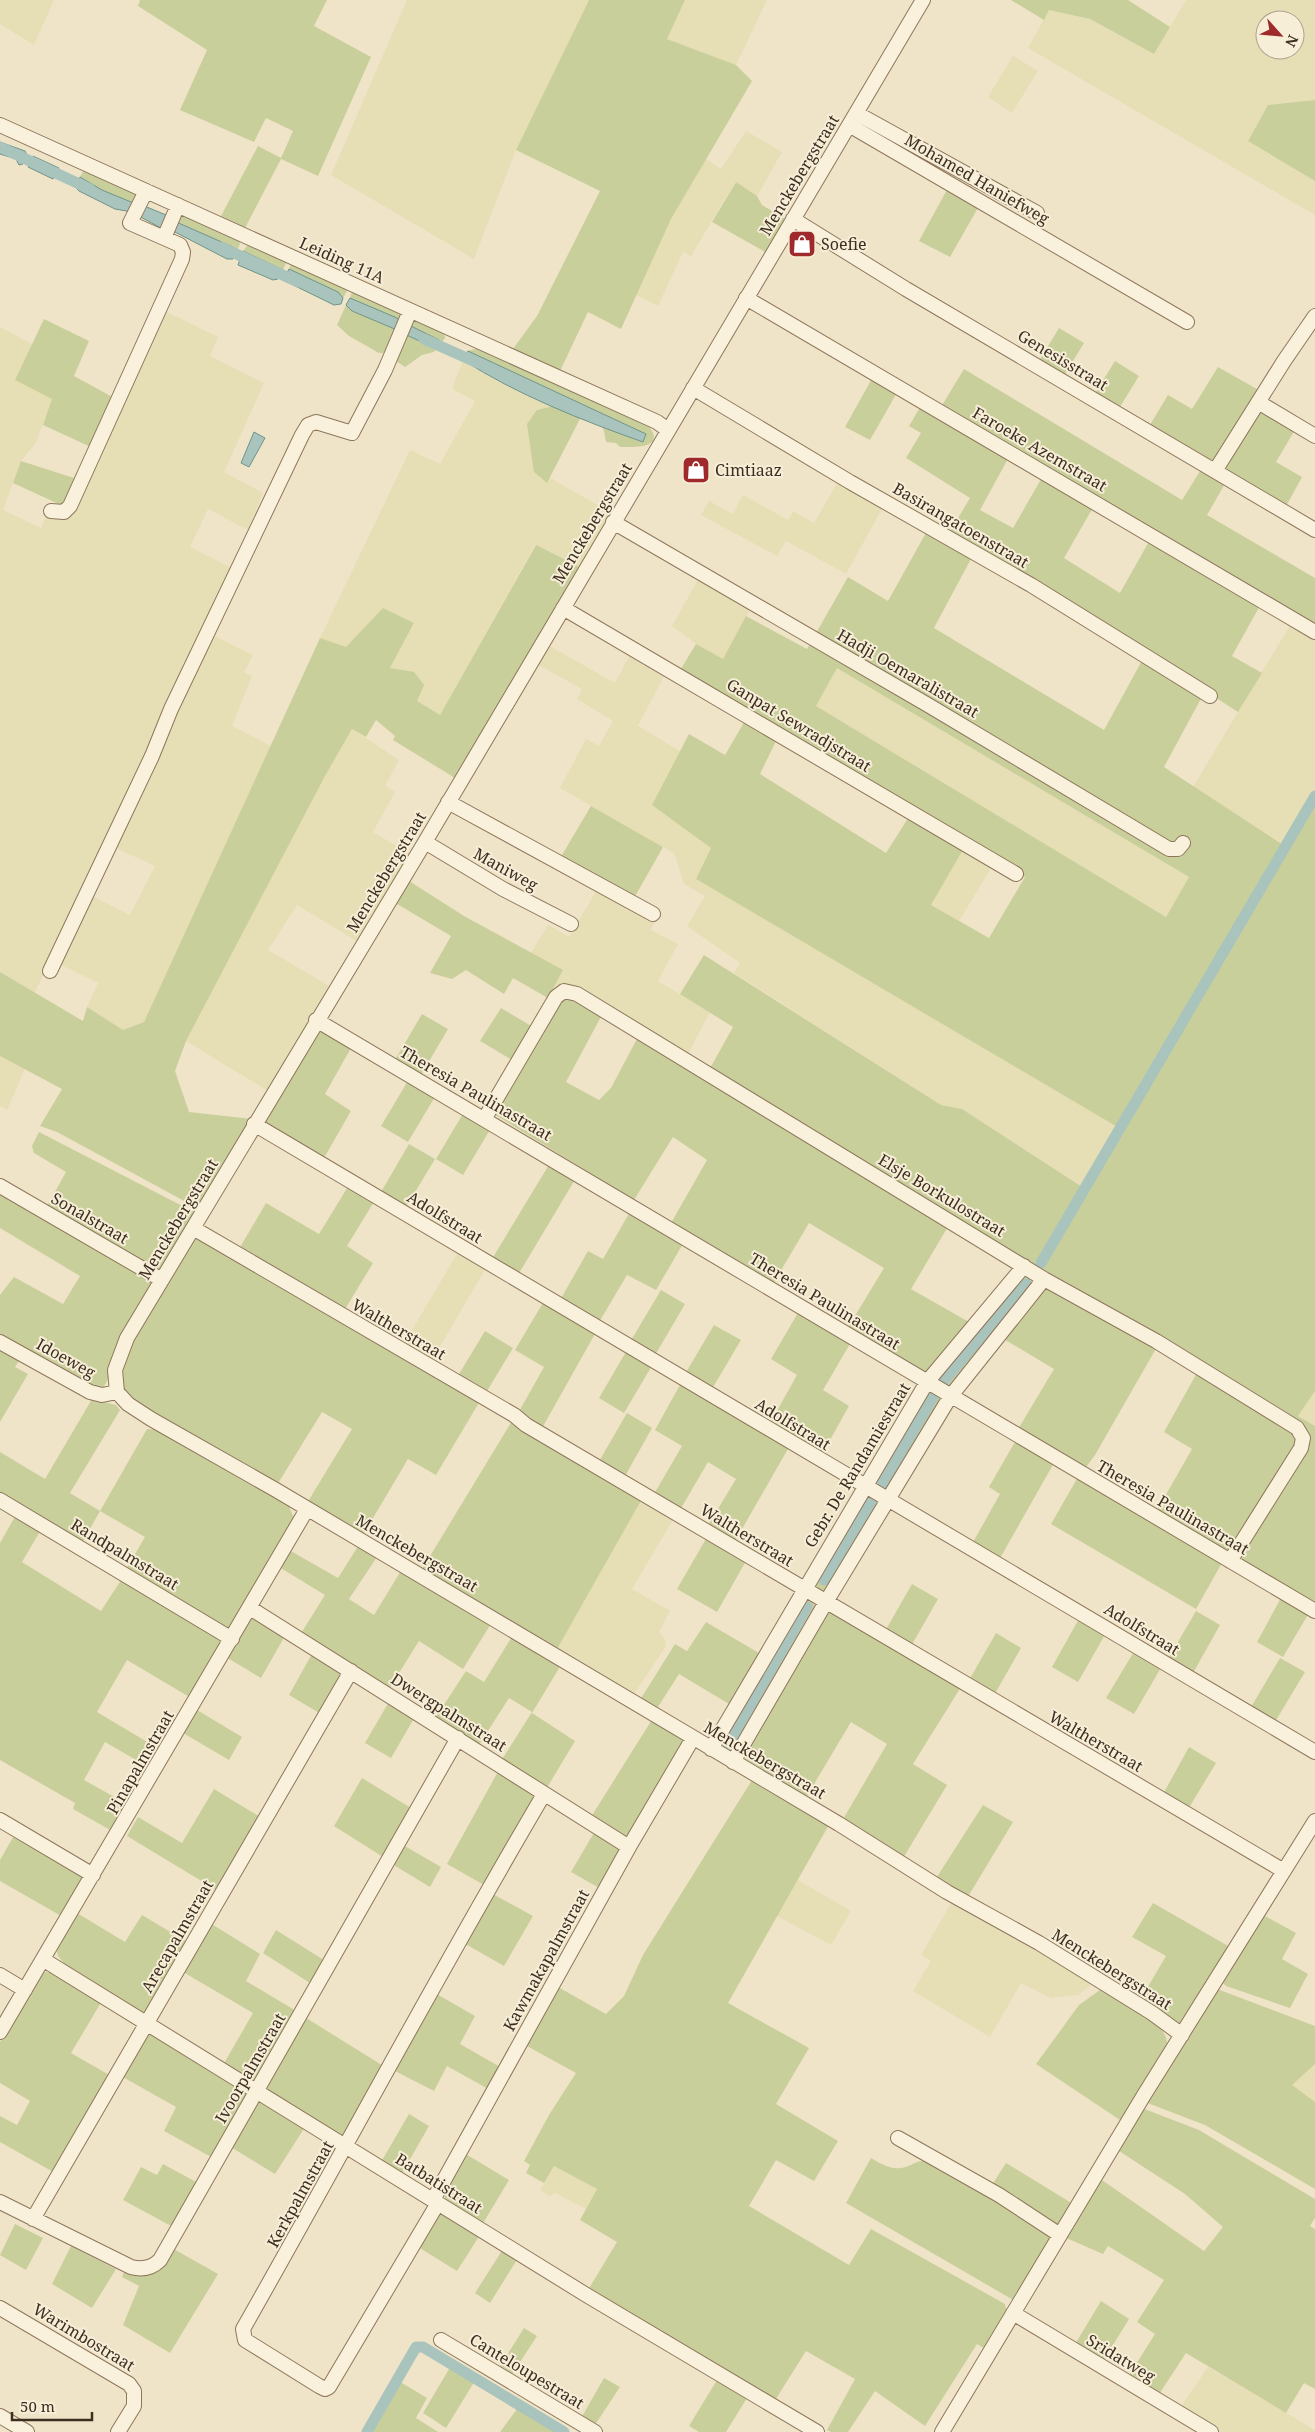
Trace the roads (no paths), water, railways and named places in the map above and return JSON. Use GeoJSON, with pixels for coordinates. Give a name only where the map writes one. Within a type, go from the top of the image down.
{"type":"FeatureCollection","features":[{"type":"Feature","properties":{"kind":"street","name":"Menckebergstraat"},"geometry":{"type":"LineString","coordinates":[[923,0],[425,842],[316,1020],[162,1280],[120,1353],[115,1370],[117,1392],[128,1404],[151,1419],[308,1509],[839,1824],[948,1892],[1047,1948],[1152,2013],[1182,2034]]}},
{"type":"Feature","properties":{"kind":"street"},"geometry":{"type":"LineString","coordinates":[[853,119],[1037,213]]}},
{"type":"Feature","properties":{"kind":"street","name":"Mohamed Haniefweg"},"geometry":{"type":"LineString","coordinates":[[853,119],[1187,322]]}},
{"type":"Feature","properties":{"kind":"street","name":"Leiding 11A"},"geometry":{"type":"LineString","coordinates":[[0,125],[144,195],[657,422],[668,430]]}},
{"type":"Feature","properties":{"kind":"street"},"geometry":{"type":"LineString","coordinates":[[51,511],[64,512],[73,501],[182,259],[183,252],[180,246],[166,233],[130,223],[144,195]]}},
{"type":"Feature","properties":{"kind":"street"},"geometry":{"type":"LineString","coordinates":[[166,233],[177,208]]}},
{"type":"Feature","properties":{"kind":"street","name":"Genesisstraat"},"geometry":{"type":"LineString","coordinates":[[793,219],[906,289],[1315,530]]}},
{"type":"Feature","properties":{"kind":"street","name":"Faroeke Azemstraat"},"geometry":{"type":"LineString","coordinates":[[746,298],[1315,632]]}},
{"type":"Feature","properties":{"kind":"street"},"geometry":{"type":"LineString","coordinates":[[50,971],[152,756],[171,709],[302,435],[308,426],[316,422],[352,433],[385,370],[409,312]]}},
{"type":"Feature","properties":{"kind":"street"},"geometry":{"type":"LineString","coordinates":[[1215,471],[1315,316]]}},
{"type":"Feature","properties":{"kind":"street","name":"Basirangatoenstraat"},"geometry":{"type":"LineString","coordinates":[[693,388],[850,482],[1031,585],[1210,696]]}},
{"type":"Feature","properties":{"kind":"street"},"geometry":{"type":"LineString","coordinates":[[1258,402],[1315,436]]}},
{"type":"Feature","properties":{"kind":"street","name":"Hadji Oemaralistraat"},"geometry":{"type":"LineString","coordinates":[[613,522],[920,700],[1169,850],[1178,849],[1183,843]]}},
{"type":"Feature","properties":{"kind":"street","name":"Ganpat Sewradjstraat"},"geometry":{"type":"LineString","coordinates":[[562,608],[1016,874]]}},
{"type":"Feature","properties":{"kind":"street"},"geometry":{"type":"LineString","coordinates":[[448,802],[653,914]]}},
{"type":"Feature","properties":{"kind":"street","name":"Maniweg"},"geometry":{"type":"LineString","coordinates":[[425,842],[503,889],[571,924]]}},
{"type":"Feature","properties":{"kind":"street","name":"Elsje Borkulostraat"},"geometry":{"type":"LineString","coordinates":[[485,1118],[556,996],[564,990],[577,994],[1044,1279],[1164,1346],[1297,1428],[1303,1438],[1301,1448],[1230,1561]]}},
{"type":"Feature","properties":{"kind":"street","name":"Theresia Paulinastraat"},"geometry":{"type":"LineString","coordinates":[[316,1020],[485,1118],[950,1397],[1315,1611]]}},
{"type":"Feature","properties":{"kind":"street","name":"Adolfstraat"},"geometry":{"type":"LineString","coordinates":[[254,1124],[1315,1752]]}},
{"type":"Feature","properties":{"kind":"street","name":"Sonalstraat"},"geometry":{"type":"LineString","coordinates":[[0,1186],[162,1280]]}},
{"type":"Feature","properties":{"kind":"street","name":"Waltherstraat"},"geometry":{"type":"LineString","coordinates":[[193,1228],[1284,1871]]}},
{"type":"Feature","properties":{"kind":"street","name":"Gebr. De Randamiestraat"},"geometry":{"type":"LineString","coordinates":[[710,1749],[803,1588],[927,1382],[1024,1266]]}},
{"type":"Feature","properties":{"kind":"street"},"geometry":{"type":"LineString","coordinates":[[733,1762],[826,1602],[950,1397],[1044,1279]]}},
{"type":"Feature","properties":{"kind":"street","name":"Idoeweg"},"geometry":{"type":"LineString","coordinates":[[0,1342],[90,1392],[102,1395],[117,1392]]}},
{"type":"Feature","properties":{"kind":"street","name":"Randpalmstraat"},"geometry":{"type":"LineString","coordinates":[[0,1500],[232,1639]]}},
{"type":"Feature","properties":{"kind":"street","name":"Pinapalmstraat"},"geometry":{"type":"LineString","coordinates":[[0,2032],[308,1509]]}},
{"type":"Feature","properties":{"kind":"street","name":"Dwergpalmstraat"},"geometry":{"type":"LineString","coordinates":[[250,1608],[629,1847]]}},
{"type":"Feature","properties":{"kind":"street","name":"Arecapalmstraat"},"geometry":{"type":"LineString","coordinates":[[33,2219],[350,1671]]}},
{"type":"Feature","properties":{"kind":"street","name":"Ivoorpalmstraat"},"geometry":{"type":"LineString","coordinates":[[0,2202],[131,2267],[144,2268],[155,2265],[458,1738]]}},
{"type":"Feature","properties":{"kind":"street","name":"Kawmakapalmstraat"},"geometry":{"type":"LineString","coordinates":[[436,2202],[629,1847],[693,1738]]}},
{"type":"Feature","properties":{"kind":"street","name":"Kerkpalmstraat"},"geometry":{"type":"LineString","coordinates":[[436,2202],[329,2387],[325,2389],[319,2386],[247,2342],[243,2336],[243,2329],[347,2146],[377,2087],[544,1794]]}},
{"type":"Feature","properties":{"kind":"street"},"geometry":{"type":"LineString","coordinates":[[0,1820],[93,1875]]}},
{"type":"Feature","properties":{"kind":"street"},"geometry":{"type":"LineString","coordinates":[[942,2432],[1182,2034],[1315,1821]]}},
{"type":"Feature","properties":{"kind":"street","name":"Batbatistraat"},"geometry":{"type":"LineString","coordinates":[[44,1960],[588,2296],[818,2432]]}},
{"type":"Feature","properties":{"kind":"street"},"geometry":{"type":"LineString","coordinates":[[0,1975],[25,1990]]}},
{"type":"Feature","properties":{"kind":"street"},"geometry":{"type":"LineString","coordinates":[[898,2138],[999,2195],[1060,2235]]}},
{"type":"Feature","properties":{"kind":"street","name":"Warimbostraat"},"geometry":{"type":"LineString","coordinates":[[0,2308],[129,2384],[134,2391],[134,2406],[118,2432]]}},
{"type":"Feature","properties":{"kind":"street","name":"Sridatweg"},"geometry":{"type":"LineString","coordinates":[[1013,2313],[1211,2432]]}},
{"type":"Feature","properties":{"kind":"street","name":"Canteloupestraat"},"geometry":{"type":"LineString","coordinates":[[441,2340],[595,2432]]}},
{"type":"Feature","properties":{"kind":"street"},"geometry":{"type":"LineString","coordinates":[[0,2416],[26,2432]]}},
{"type":"Feature","properties":{"kind":"water"},"geometry":{"type":"Polygon","coordinates":[[[0,142],[25,151],[27,155],[23,164],[19,165],[16,159],[0,154],[0,142]]]}},
{"type":"Feature","properties":{"kind":"water"},"geometry":{"type":"Polygon","coordinates":[[[33,156],[59,168],[53,179],[28,167],[33,156]]]}},
{"type":"Feature","properties":{"kind":"water"},"geometry":{"type":"Polygon","coordinates":[[[80,177],[102,190],[136,204],[132,212],[115,209],[79,191],[75,187],[80,177]]]}},
{"type":"Feature","properties":{"kind":"water"},"geometry":{"type":"Polygon","coordinates":[[[142,205],[166,215],[168,220],[161,228],[137,215],[142,205]]]}},
{"type":"Feature","properties":{"kind":"water"},"geometry":{"type":"Polygon","coordinates":[[[174,221],[233,247],[237,251],[233,259],[227,259],[173,231],[174,221]]]}},
{"type":"Feature","properties":{"kind":"water"},"geometry":{"type":"Polygon","coordinates":[[[243,251],[283,270],[278,279],[273,280],[238,265],[243,251]]]}},
{"type":"Feature","properties":{"kind":"water"},"geometry":{"type":"Polygon","coordinates":[[[289,269],[338,292],[343,298],[341,304],[334,305],[283,280],[289,269]]]}},
{"type":"Feature","properties":{"kind":"water"},"geometry":{"type":"Polygon","coordinates":[[[350,298],[397,318],[401,323],[397,330],[352,311],[346,305],[350,298]]]}},
{"type":"Feature","properties":{"kind":"water"},"geometry":{"type":"Polygon","coordinates":[[[407,324],[439,340],[435,348],[402,333],[407,324]]]}},
{"type":"Feature","properties":{"kind":"water"},"geometry":{"type":"Polygon","coordinates":[[[468,351],[646,434],[643,442],[574,416],[505,384],[463,360],[468,351]]]}},
{"type":"Feature","properties":{"kind":"water"},"geometry":{"type":"Polygon","coordinates":[[[254,432],[265,438],[249,467],[241,463],[254,432]]]}},
{"type":"Feature","properties":{"kind":"waterway"},"geometry":{"type":"LineString","coordinates":[[0,147],[90,189]]}},
{"type":"Feature","properties":{"kind":"waterway"},"geometry":{"type":"LineString","coordinates":[[221,247],[298,282]]}},
{"type":"Feature","properties":{"kind":"waterway"},"geometry":{"type":"LineString","coordinates":[[424,339],[478,363]]}},
{"type":"Feature","properties":{"kind":"waterway"},"geometry":{"type":"LineString","coordinates":[[1041,1263],[1315,796]]}},
{"type":"Feature","properties":{"kind":"waterway"},"geometry":{"type":"LineString","coordinates":[[942,1383],[1026,1284]]}},
{"type":"Feature","properties":{"kind":"waterway"},"geometry":{"type":"LineString","coordinates":[[882,1485],[933,1397]]}},
{"type":"Feature","properties":{"kind":"waterway"},"geometry":{"type":"LineString","coordinates":[[824,1580],[872,1500]]}},
{"type":"Feature","properties":{"kind":"waterway"},"geometry":{"type":"LineString","coordinates":[[727,1746],[807,1607]]}},
{"type":"Feature","properties":{"kind":"waterway"},"geometry":{"type":"LineString","coordinates":[[367,2432],[416,2347],[423,2347],[564,2432]]}},
{"type":"Feature","properties":{"kind":"place","name":"Soefie"},"geometry":{"type":"Point","coordinates":[802,244]}},
{"type":"Feature","properties":{"kind":"place","name":"Cimtiaaz"},"geometry":{"type":"Point","coordinates":[696,470]}}]}
